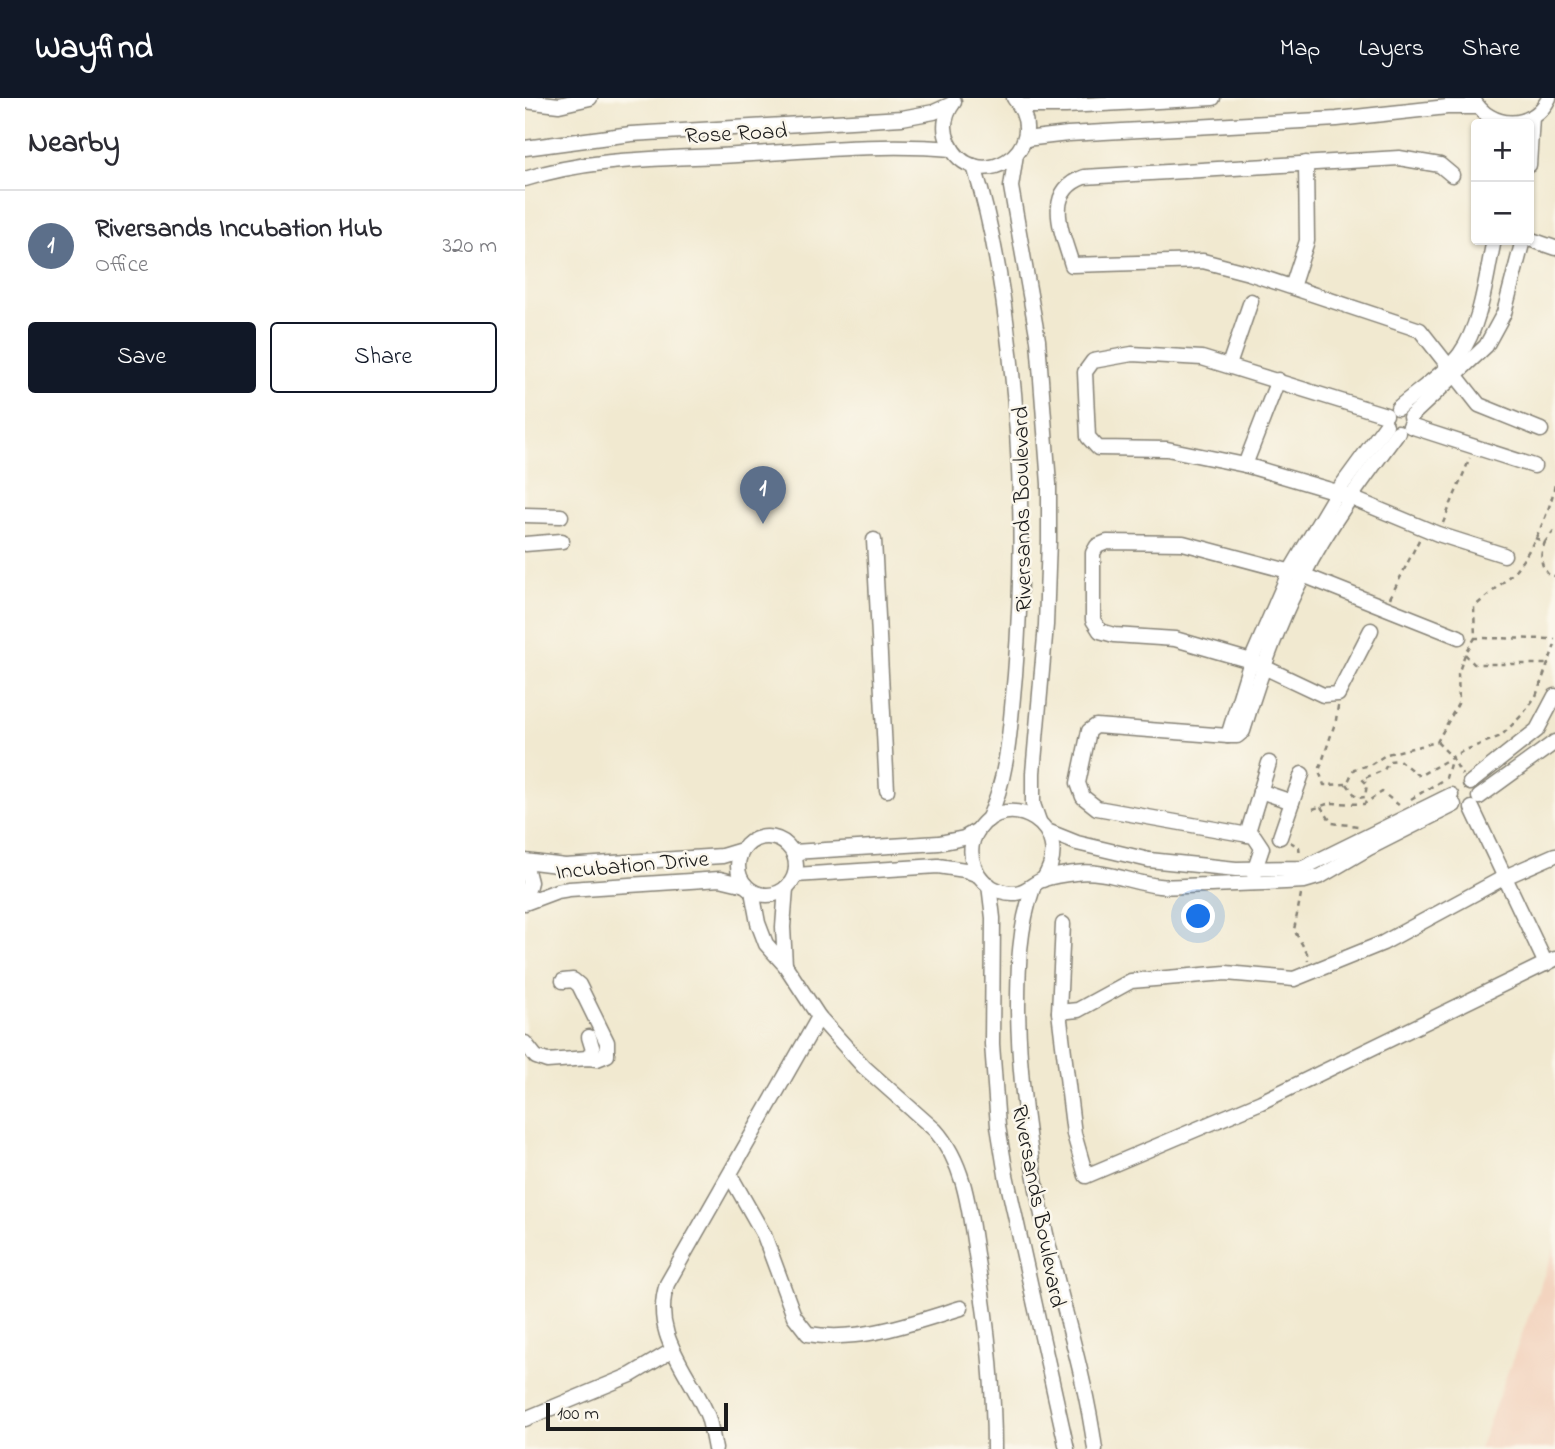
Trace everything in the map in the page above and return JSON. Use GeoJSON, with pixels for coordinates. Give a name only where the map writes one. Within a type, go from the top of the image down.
{"type":"FeatureCollection","features":[{"type":"Feature","properties":{"kind":"street"},"geometry":{"type":"LineString","coordinates":[[525,102],[559,105],[590,98]]}},
{"type":"Feature","properties":{"kind":"street"},"geometry":{"type":"LineString","coordinates":[[1017,102],[1066,106],[1213,98]]}},
{"type":"Feature","properties":{"kind":"street"},"geometry":{"type":"LineString","coordinates":[[1526,119],[1532,117],[1549,99]]}},
{"type":"Feature","properties":{"kind":"street"},"geometry":{"type":"LineString","coordinates":[[955,100],[947,115],[945,127],[951,149],[974,166],[997,166],[1016,154],[1025,139],[1025,116],[1017,102]]}},
{"type":"Feature","properties":{"kind":"street","name":"Rose Road"},"geometry":{"type":"LineString","coordinates":[[525,148],[631,134],[902,118],[934,112],[955,100]]}},
{"type":"Feature","properties":{"kind":"street"},"geometry":{"type":"LineString","coordinates":[[1025,139],[1059,134],[1337,119],[1475,103],[1492,119]]}},
{"type":"Feature","properties":{"kind":"street","name":"Rose Road"},"geometry":{"type":"LineString","coordinates":[[525,179],[559,169],[621,162],[899,146],[951,149]]}},
{"type":"Feature","properties":{"kind":"street","name":"Riversands Boulevard"},"geometry":{"type":"LineString","coordinates":[[1016,154],[1011,187],[1038,340],[1049,484],[1046,625],[1033,774],[1033,804],[1043,826]]}},
{"type":"Feature","properties":{"kind":"street"},"geometry":{"type":"LineString","coordinates":[[1452,175],[1440,165],[1399,158],[1084,177],[1069,184],[1058,203],[1058,215],[1072,265],[1203,261],[1249,273],[1420,330],[1479,405],[1541,430]]}},
{"type":"Feature","properties":{"kind":"street"},"geometry":{"type":"LineString","coordinates":[[1292,287],[1307,242],[1306,163]]}},
{"type":"Feature","properties":{"kind":"street","name":"Riversands Boulevard"},"geometry":{"type":"LineString","coordinates":[[974,166],[987,211],[1003,290],[1020,480],[1020,599],[1008,753],[1001,787],[983,825]]}},
{"type":"Feature","properties":{"kind":"street"},"geometry":{"type":"LineString","coordinates":[[1534,241],[1555,248]]}},
{"type":"Feature","properties":{"kind":"street"},"geometry":{"type":"LineString","coordinates":[[1451,371],[1467,342],[1480,305],[1493,245]]}},
{"type":"Feature","properties":{"kind":"street"},"geometry":{"type":"LineString","coordinates":[[1255,876],[1262,848],[1254,836],[1097,808],[1083,797],[1078,783],[1089,731],[1096,726],[1227,736],[1296,574],[1344,495],[1398,421],[1451,371],[1486,346],[1503,313],[1522,245]]}},
{"type":"Feature","properties":{"kind":"street"},"geometry":{"type":"LineString","coordinates":[[1229,365],[1251,301]]}},
{"type":"Feature","properties":{"kind":"street"},"geometry":{"type":"LineString","coordinates":[[1480,305],[1503,313]]}},
{"type":"Feature","properties":{"kind":"street"},"geometry":{"type":"LineString","coordinates":[[1503,555],[1431,531],[1344,495],[1245,466],[1167,449],[1097,448],[1088,437],[1085,372],[1093,361],[1132,354],[1202,358],[1278,380],[1534,466]]}},
{"type":"Feature","properties":{"kind":"street"},"geometry":{"type":"LineString","coordinates":[[1245,466],[1278,380]]}},
{"type":"Feature","properties":{"kind":"street"},"geometry":{"type":"LineString","coordinates":[[525,515],[561,516]]}},
{"type":"Feature","properties":{"kind":"street"},"geometry":{"type":"LineString","coordinates":[[874,540],[887,790]]}},
{"type":"Feature","properties":{"kind":"street"},"geometry":{"type":"LineString","coordinates":[[525,544],[562,541]]}},
{"type":"Feature","properties":{"kind":"street"},"geometry":{"type":"LineString","coordinates":[[1371,630],[1338,694],[1324,695],[1257,664],[1175,639],[1114,635],[1100,631],[1093,620],[1093,553],[1097,546],[1107,542],[1183,543],[1296,574],[1459,637]]}},
{"type":"Feature","properties":{"kind":"street"},"geometry":{"type":"LineString","coordinates":[[1452,800],[1454,787],[1468,782],[1537,730],[1555,696]]}},
{"type":"Feature","properties":{"kind":"street"},"geometry":{"type":"LineString","coordinates":[[1452,800],[1463,810],[1476,803],[1555,742]]}},
{"type":"Feature","properties":{"kind":"street"},"geometry":{"type":"LineString","coordinates":[[1248,835],[1269,763]]}},
{"type":"Feature","properties":{"kind":"street"},"geometry":{"type":"LineString","coordinates":[[1280,837],[1301,774]]}},
{"type":"Feature","properties":{"kind":"street"},"geometry":{"type":"LineString","coordinates":[[1063,924],[1059,1012],[1073,1134],[1086,1176],[1261,1102],[1550,962],[1505,877],[1476,803],[1477,789],[1468,782]]}},
{"type":"Feature","properties":{"kind":"street"},"geometry":{"type":"LineString","coordinates":[[1260,791],[1292,802]]}},
{"type":"Feature","properties":{"kind":"street"},"geometry":{"type":"LineString","coordinates":[[795,874],[951,867],[1010,893],[1078,873],[1125,877],[1161,886],[1255,876],[1321,876],[1452,800]]}},
{"type":"Feature","properties":{"kind":"street"},"geometry":{"type":"LineString","coordinates":[[793,852],[939,843],[964,838],[1000,814],[1014,812],[1027,815],[1077,843],[1149,860],[1236,869],[1255,876]]}},
{"type":"Feature","properties":{"kind":"street"},"geometry":{"type":"LineString","coordinates":[[983,825],[972,852],[983,880]]}},
{"type":"Feature","properties":{"kind":"street"},"geometry":{"type":"LineString","coordinates":[[1038,884],[1050,869],[1053,856],[1052,843],[1043,826]]}},
{"type":"Feature","properties":{"kind":"street"},"geometry":{"type":"LineString","coordinates":[[785,965],[783,927],[786,888],[795,874],[796,861],[787,844],[768,837],[754,841],[742,850],[738,868],[748,888],[761,934],[819,1017],[864,1067],[935,1130],[945,1141],[957,1163],[967,1199],[987,1316],[994,1394],[994,1449]]}},
{"type":"Feature","properties":{"kind":"street","name":"Incubation Drive"},"geometry":{"type":"LineString","coordinates":[[525,862],[565,866],[590,865],[722,856],[742,850]]}},
{"type":"Feature","properties":{"kind":"street"},"geometry":{"type":"LineString","coordinates":[[1059,1012],[1079,1010],[1131,981],[1226,973],[1294,979],[1383,943],[1505,877],[1555,855]]}},
{"type":"Feature","properties":{"kind":"street"},"geometry":{"type":"LineString","coordinates":[[1143,882],[1149,860]]}},
{"type":"Feature","properties":{"kind":"street"},"geometry":{"type":"LineString","coordinates":[[525,862],[530,882],[525,902]]}},
{"type":"Feature","properties":{"kind":"street","name":"Incubation Drive"},"geometry":{"type":"LineString","coordinates":[[525,902],[569,889],[720,879],[748,888]]}},
{"type":"Feature","properties":{"kind":"street","name":"Riversands Boulevard"},"geometry":{"type":"LineString","coordinates":[[983,880],[993,918],[992,1044],[998,1126],[1006,1175],[1067,1449]]}},
{"type":"Feature","properties":{"kind":"street","name":"Riversands Boulevard"},"geometry":{"type":"LineString","coordinates":[[1038,884],[1020,931],[1018,1034],[1025,1115],[1044,1225],[1086,1400],[1095,1449]]}},
{"type":"Feature","properties":{"kind":"street"},"geometry":{"type":"LineString","coordinates":[[748,888],[769,895],[786,888]]}},
{"type":"Feature","properties":{"kind":"street"},"geometry":{"type":"LineString","coordinates":[[525,1043],[531,1053],[543,1060],[597,1059],[605,1056],[609,1050],[579,985],[573,980],[563,981]]}},
{"type":"Feature","properties":{"kind":"street"},"geometry":{"type":"LineString","coordinates":[[715,1449],[708,1418],[673,1350],[661,1319],[661,1301],[667,1284],[819,1017]]}},
{"type":"Feature","properties":{"kind":"street"},"geometry":{"type":"LineString","coordinates":[[587,1058],[593,1048],[589,1037]]}},
{"type":"Feature","properties":{"kind":"street"},"geometry":{"type":"LineString","coordinates":[[730,1175],[764,1235],[795,1316],[808,1334],[855,1335],[889,1329],[961,1308]]}},
{"type":"Feature","properties":{"kind":"street"},"geometry":{"type":"LineString","coordinates":[[525,1419],[631,1375],[673,1350]]}},
{"type":"Feature","properties":{"kind":"path"},"geometry":{"type":"LineString","coordinates":[[1385,609],[1431,531],[1474,448]]}},
{"type":"Feature","properties":{"kind":"path"},"geometry":{"type":"LineString","coordinates":[[1347,784],[1354,769],[1370,765],[1387,754],[1437,742],[1459,702],[1458,674],[1465,654],[1475,638],[1474,607],[1514,571],[1525,556],[1554,492],[1555,483]]}},
{"type":"Feature","properties":{"kind":"path"},"geometry":{"type":"LineString","coordinates":[[1555,529],[1545,542],[1541,554],[1542,567],[1549,575],[1555,576]]}},
{"type":"Feature","properties":{"kind":"path"},"geometry":{"type":"LineString","coordinates":[[1535,538],[1545,542]]}},
{"type":"Feature","properties":{"kind":"path"},"geometry":{"type":"LineString","coordinates":[[1459,637],[1555,639]]}},
{"type":"Feature","properties":{"kind":"path"},"geometry":{"type":"LineString","coordinates":[[1347,784],[1357,798],[1364,797],[1367,784],[1363,779],[1384,770],[1389,761],[1399,760],[1419,776],[1452,757],[1501,736],[1536,696],[1555,645]]}},
{"type":"Feature","properties":{"kind":"path"},"geometry":{"type":"LineString","coordinates":[[1465,654],[1474,664],[1549,664]]}},
{"type":"Feature","properties":{"kind":"path"},"geometry":{"type":"LineString","coordinates":[[1338,694],[1338,713],[1319,771],[1324,785],[1347,784]]}},
{"type":"Feature","properties":{"kind":"path"},"geometry":{"type":"LineString","coordinates":[[1437,742],[1452,757],[1468,782]]}},
{"type":"Feature","properties":{"kind":"path"},"geometry":{"type":"LineString","coordinates":[[1390,811],[1446,778],[1452,757]]}},
{"type":"Feature","properties":{"kind":"path"},"geometry":{"type":"LineString","coordinates":[[1313,809],[1330,803],[1364,804],[1382,792],[1400,806]]}},
{"type":"Feature","properties":{"kind":"path"},"geometry":{"type":"LineString","coordinates":[[1321,807],[1332,823],[1360,826]]}},
{"type":"Feature","properties":{"kind":"path"},"geometry":{"type":"LineString","coordinates":[[1280,837],[1299,847],[1303,875],[1294,930],[1307,953],[1310,971]]}},
{"type":"Feature","properties":{"kind":"shaded area"},"geometry":{"type":"Polygon","coordinates":[[[1555,1247],[1555,1449],[1479,1449],[1540,1286],[1555,1247]]]}},
{"type":"Feature","properties":{"kind":"place","name":"Riversands Incubation Hub"},"geometry":{"type":"Point","coordinates":[763,524]}}]}
